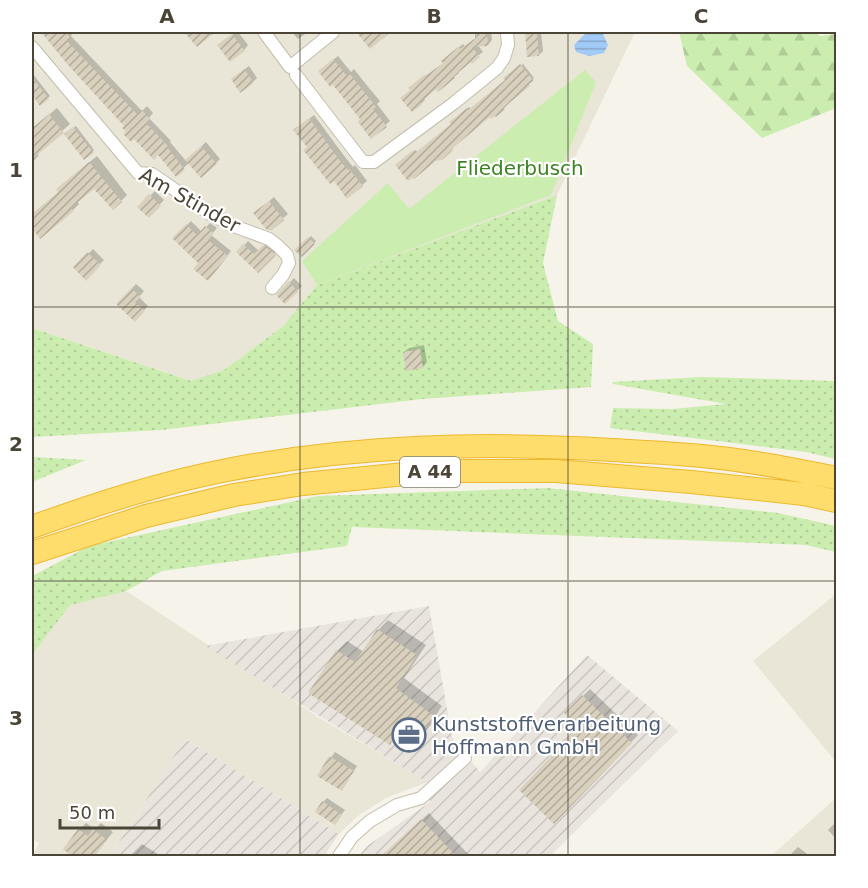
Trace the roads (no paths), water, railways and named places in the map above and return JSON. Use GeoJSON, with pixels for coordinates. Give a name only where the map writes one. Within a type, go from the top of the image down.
{"type":"FeatureCollection","features":[{"type":"Feature","properties":{"kind":"highway","name":"A 44"},"geometry":{"type":"LineString","coordinates":[[32,527],[136,492],[226,470],[299,458],[446,445],[559,447],[704,456],[837,478]]}},
{"type":"Feature","properties":{"kind":"highway","name":"A 44"},"geometry":{"type":"LineString","coordinates":[[32,554],[146,516],[234,495],[303,484],[436,471],[556,471],[804,494],[837,501]]}},
{"type":"Feature","properties":{"kind":"street"},"geometry":{"type":"LineString","coordinates":[[264,32],[363,162],[368,163],[374,162],[407,138],[497,68],[504,58],[508,45],[507,32]]}},
{"type":"Feature","properties":{"kind":"street"},"geometry":{"type":"LineString","coordinates":[[293,71],[333,32]]}},
{"type":"Feature","properties":{"kind":"street","name":"Am Stinder"},"geometry":{"type":"LineString","coordinates":[[32,47],[138,173],[152,174],[210,214],[231,225],[269,239],[287,255],[289,263],[272,288]]}},
{"type":"Feature","properties":{"kind":"street"},"geometry":{"type":"LineString","coordinates":[[339,856],[352,837],[370,821],[396,805],[421,798],[465,758]]}},
{"type":"Feature","properties":{"kind":"water"},"geometry":{"type":"Polygon","coordinates":[[[587,32],[603,34],[608,45],[604,53],[589,56],[576,52],[574,45],[587,32]]]}},
{"type":"Feature","properties":{"kind":"place","name":"Kunststoffverarbeitung Hoffmann GmbH"},"geometry":{"type":"Point","coordinates":[409,735]}},
{"type":"Feature","properties":{"kind":"park label","name":"Fliederbusch"},"geometry":{"type":"Point","coordinates":[520,168]}}]}
